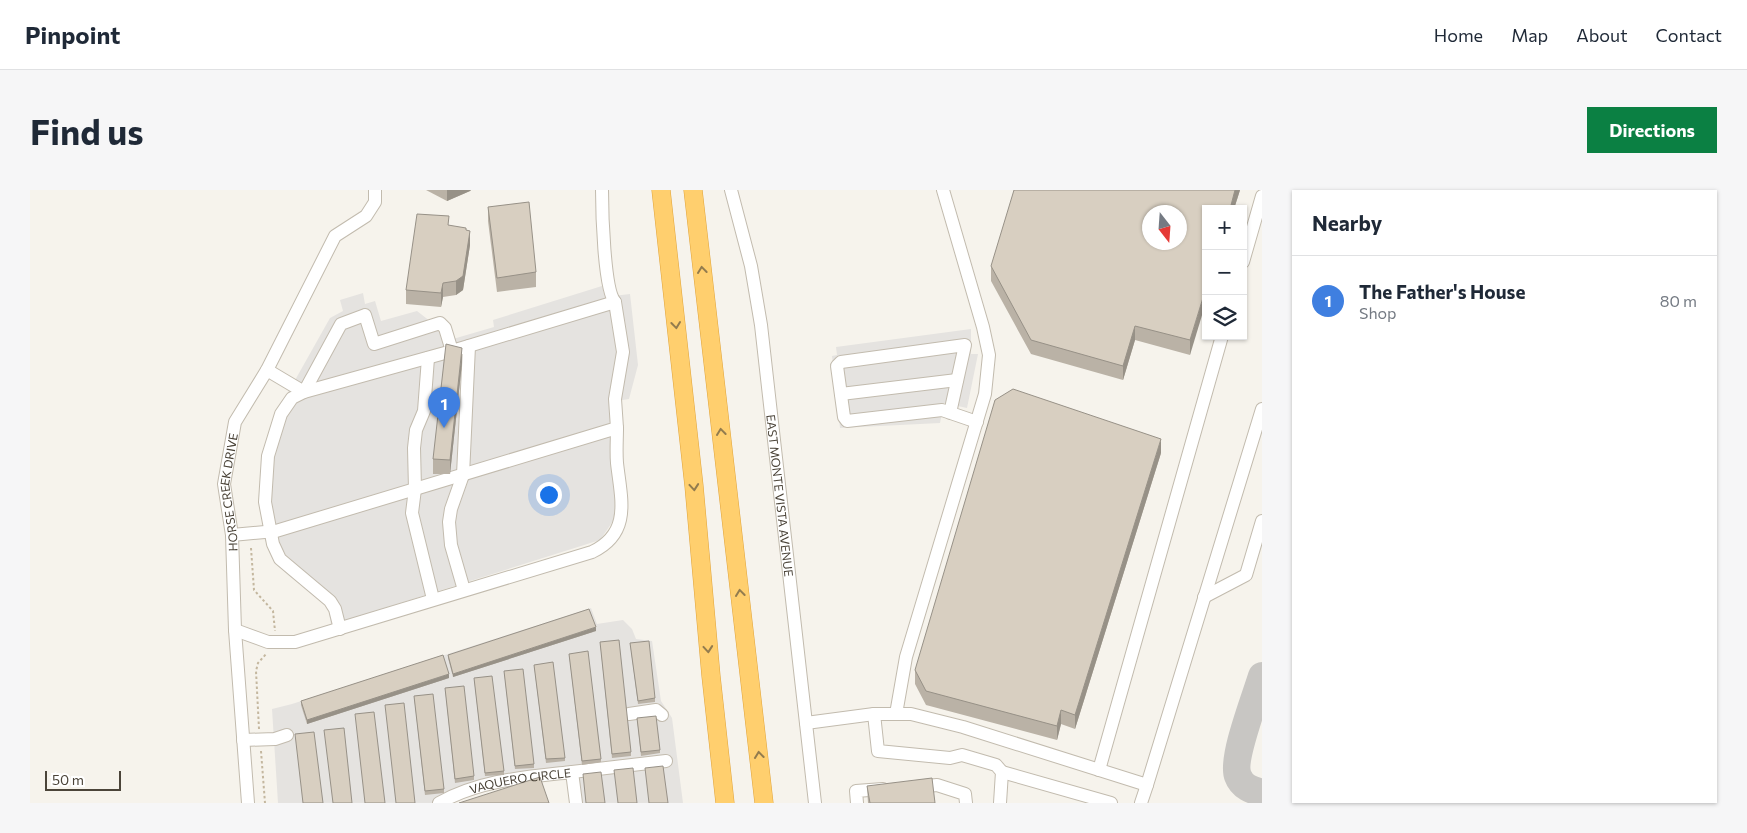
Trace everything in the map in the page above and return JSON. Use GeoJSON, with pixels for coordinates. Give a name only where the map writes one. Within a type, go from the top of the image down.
{"type":"FeatureCollection","features":[{"type":"Feature","properties":{"kind":"highway"},"geometry":{"type":"LineString","coordinates":[[661,190],[694,486],[711,676],[725,803]]}},
{"type":"Feature","properties":{"kind":"highway"},"geometry":{"type":"LineString","coordinates":[[693,190],[764,803]]}},
{"type":"Feature","properties":{"kind":"street","name":"HORSE CREEK DRIVE"},"geometry":{"type":"LineString","coordinates":[[248,803],[235,630],[232,535],[224,484],[235,422],[266,370],[335,236],[366,216],[375,202],[375,190]]}},
{"type":"Feature","properties":{"kind":"street"},"geometry":{"type":"LineString","coordinates":[[235,630],[274,642],[295,642],[592,552],[602,547],[620,523],[623,509],[617,460],[615,399],[623,352],[615,302],[611,297],[608,281],[602,190]]}},
{"type":"Feature","properties":{"kind":"street","name":"EAST MONTE VISTA AVENUE"},"geometry":{"type":"LineString","coordinates":[[731,190],[751,266],[761,325],[815,803]]}},
{"type":"Feature","properties":{"kind":"street"},"geometry":{"type":"LineString","coordinates":[[896,714],[906,657],[985,394],[989,355],[944,190]]}},
{"type":"Feature","properties":{"kind":"street"},"geometry":{"type":"LineString","coordinates":[[1246,250],[1262,196]]}},
{"type":"Feature","properties":{"kind":"street"},"geometry":{"type":"LineString","coordinates":[[340,629],[335,609],[330,600],[286,566],[273,544],[265,502],[268,456],[287,404],[292,398],[304,392],[428,358],[615,302]]}},
{"type":"Feature","properties":{"kind":"street"},"geometry":{"type":"LineString","coordinates":[[304,392],[341,324],[365,315],[374,344],[440,323],[445,328],[452,351]]}},
{"type":"Feature","properties":{"kind":"street"},"geometry":{"type":"LineString","coordinates":[[977,422],[942,410],[847,421],[844,417],[837,366],[841,362],[966,345],[986,340]]}},
{"type":"Feature","properties":{"kind":"street"},"geometry":{"type":"LineString","coordinates":[[1099,770],[1221,340]]}},
{"type":"Feature","properties":{"kind":"street"},"geometry":{"type":"LineString","coordinates":[[950,413],[966,345]]}},
{"type":"Feature","properties":{"kind":"street"},"geometry":{"type":"LineString","coordinates":[[464,590],[451,545],[450,522],[451,510],[463,475],[469,346]]}},
{"type":"Feature","properties":{"kind":"street"},"geometry":{"type":"LineString","coordinates":[[428,358],[424,410],[416,430],[414,448],[415,490],[412,513],[433,599]]}},
{"type":"Feature","properties":{"kind":"street"},"geometry":{"type":"LineString","coordinates":[[266,370],[304,392]]}},
{"type":"Feature","properties":{"kind":"street"},"geometry":{"type":"LineString","coordinates":[[841,394],[957,380]]}},
{"type":"Feature","properties":{"kind":"street"},"geometry":{"type":"LineString","coordinates":[[1142,803],[1262,409]]}},
{"type":"Feature","properties":{"kind":"street"},"geometry":{"type":"LineString","coordinates":[[232,535],[271,532],[617,428]]}},
{"type":"Feature","properties":{"kind":"street"},"geometry":{"type":"LineString","coordinates":[[1204,597],[1246,575],[1262,522]]}},
{"type":"Feature","properties":{"kind":"street"},"geometry":{"type":"LineString","coordinates":[[628,714],[656,710],[662,715]]}},
{"type":"Feature","properties":{"kind":"street"},"geometry":{"type":"LineString","coordinates":[[874,714],[878,751],[950,758],[962,755],[996,765],[1002,772],[1065,797],[1111,803]]}},
{"type":"Feature","properties":{"kind":"street"},"geometry":{"type":"LineString","coordinates":[[806,723],[874,714],[911,714],[963,727],[1147,784]]}},
{"type":"Feature","properties":{"kind":"street"},"geometry":{"type":"LineString","coordinates":[[243,740],[260,740],[287,735]]}},
{"type":"Feature","properties":{"kind":"street"},"geometry":{"type":"LineString","coordinates":[[572,772],[666,761]]}},
{"type":"Feature","properties":{"kind":"street","name":"VAQUERO CIRCLE"},"geometry":{"type":"LineString","coordinates":[[439,803],[479,786],[572,772],[576,803]]}},
{"type":"Feature","properties":{"kind":"street"},"geometry":{"type":"LineString","coordinates":[[1000,803],[1002,772]]}},
{"type":"Feature","properties":{"kind":"street"},"geometry":{"type":"LineString","coordinates":[[857,803],[856,792],[937,786],[965,794],[966,803]]}},
{"type":"Feature","properties":{"kind":"path"},"geometry":{"type":"LineString","coordinates":[[251,548],[253,586],[273,611],[276,631],[273,648],[258,663],[256,671],[264,803]]}},
{"type":"Feature","properties":{"kind":"shaded area"},"geometry":{"type":"Polygon","coordinates":[[[602,286],[605,297],[630,294],[638,365],[629,399],[610,402],[620,511],[600,540],[331,625],[328,606],[287,574],[276,562],[265,540],[262,516],[285,398],[330,318],[343,311],[340,300],[363,293],[365,304],[375,301],[381,321],[417,311],[453,339],[494,327],[493,320],[602,286]]]}},
{"type":"Feature","properties":{"kind":"shaded area"},"geometry":{"type":"Polygon","coordinates":[[[971,329],[971,354],[978,354],[967,408],[944,403],[940,423],[840,428],[832,356],[837,355],[836,347],[971,329]]]}},
{"type":"Feature","properties":{"kind":"shaded area"},"geometry":{"type":"Polygon","coordinates":[[[591,608],[597,624],[623,620],[632,629],[636,639],[652,641],[661,701],[672,718],[683,803],[582,803],[577,765],[519,774],[433,803],[278,803],[272,709],[591,608]]]}},
{"type":"Feature","properties":{"kind":"building"},"geometry":{"type":"Polygon","coordinates":[[[1014,190],[1235,190],[1231,205],[1202,205],[1202,301],[1190,340],[1135,326],[1123,366],[1031,340],[991,266],[1014,190]]]}},
{"type":"Feature","properties":{"kind":"building"},"geometry":{"type":"Polygon","coordinates":[[[529,202],[536,272],[497,278],[488,207],[529,202]]]}},
{"type":"Feature","properties":{"kind":"building"},"geometry":{"type":"Polygon","coordinates":[[[417,214],[449,216],[448,225],[466,228],[466,230],[470,231],[463,276],[456,281],[443,283],[441,293],[406,290],[417,214]]]}},
{"type":"Feature","properties":{"kind":"building"},"geometry":{"type":"Polygon","coordinates":[[[446,344],[462,348],[450,460],[433,459],[446,344]]]}},
{"type":"Feature","properties":{"kind":"building"},"geometry":{"type":"Polygon","coordinates":[[[1013,389],[1161,439],[1075,715],[1061,710],[1057,726],[926,691],[915,670],[995,400],[1013,389]]]}},
{"type":"Feature","properties":{"kind":"building"},"geometry":{"type":"Polygon","coordinates":[[[589,609],[596,627],[453,674],[448,655],[589,609]]]}},
{"type":"Feature","properties":{"kind":"building"},"geometry":{"type":"Polygon","coordinates":[[[619,640],[631,752],[612,754],[600,642],[619,640]]]}},
{"type":"Feature","properties":{"kind":"building"},"geometry":{"type":"Polygon","coordinates":[[[649,641],[655,698],[638,701],[630,643],[649,641]]]}},
{"type":"Feature","properties":{"kind":"building"},"geometry":{"type":"Polygon","coordinates":[[[588,651],[601,759],[582,761],[569,654],[588,651]]]}},
{"type":"Feature","properties":{"kind":"building"},"geometry":{"type":"Polygon","coordinates":[[[443,655],[449,674],[307,720],[301,701],[443,655]]]}},
{"type":"Feature","properties":{"kind":"building"},"geometry":{"type":"Polygon","coordinates":[[[553,662],[565,758],[546,759],[534,665],[553,662]]]}},
{"type":"Feature","properties":{"kind":"building"},"geometry":{"type":"Polygon","coordinates":[[[523,669],[534,764],[515,766],[504,671],[523,669]]]}},
{"type":"Feature","properties":{"kind":"building"},"geometry":{"type":"Polygon","coordinates":[[[492,676],[504,771],[485,773],[474,678],[492,676]]]}},
{"type":"Feature","properties":{"kind":"building"},"geometry":{"type":"Polygon","coordinates":[[[464,686],[474,776],[455,779],[445,688],[464,686]]]}},
{"type":"Feature","properties":{"kind":"building"},"geometry":{"type":"Polygon","coordinates":[[[433,694],[444,789],[425,791],[414,696],[433,694]]]}},
{"type":"Feature","properties":{"kind":"building"},"geometry":{"type":"Polygon","coordinates":[[[404,703],[415,803],[396,803],[385,705],[404,703]]]}},
{"type":"Feature","properties":{"kind":"building"},"geometry":{"type":"Polygon","coordinates":[[[374,712],[385,803],[365,803],[355,714],[374,712]]]}},
{"type":"Feature","properties":{"kind":"building"},"geometry":{"type":"Polygon","coordinates":[[[656,716],[660,750],[641,752],[637,718],[656,716]]]}},
{"type":"Feature","properties":{"kind":"building"},"geometry":{"type":"Polygon","coordinates":[[[344,728],[352,803],[333,803],[324,730],[344,728]]]}},
{"type":"Feature","properties":{"kind":"building"},"geometry":{"type":"Polygon","coordinates":[[[314,732],[323,803],[303,803],[295,734],[314,732]]]}},
{"type":"Feature","properties":{"kind":"building"},"geometry":{"type":"Polygon","coordinates":[[[663,766],[668,803],[649,803],[645,768],[663,766]]]}},
{"type":"Feature","properties":{"kind":"building"},"geometry":{"type":"Polygon","coordinates":[[[633,768],[637,803],[618,803],[614,770],[633,768]]]}},
{"type":"Feature","properties":{"kind":"building"},"geometry":{"type":"Polygon","coordinates":[[[601,772],[605,803],[586,803],[583,774],[601,772]]]}},
{"type":"Feature","properties":{"kind":"building"},"geometry":{"type":"Polygon","coordinates":[[[540,777],[549,803],[459,803],[540,777]]]}},
{"type":"Feature","properties":{"kind":"building"},"geometry":{"type":"Polygon","coordinates":[[[932,778],[935,803],[870,803],[867,786],[932,778]]]}},
{"type":"Feature","properties":{"kind":"taxiway"},"geometry":{"type":"LineString","coordinates":[[1262,676],[1241,743],[1237,768],[1238,776],[1242,783],[1262,793]]}},
{"type":"Feature","properties":{"kind":"place","name":"The Father's House"},"geometry":{"type":"Point","coordinates":[444,428]}}]}
